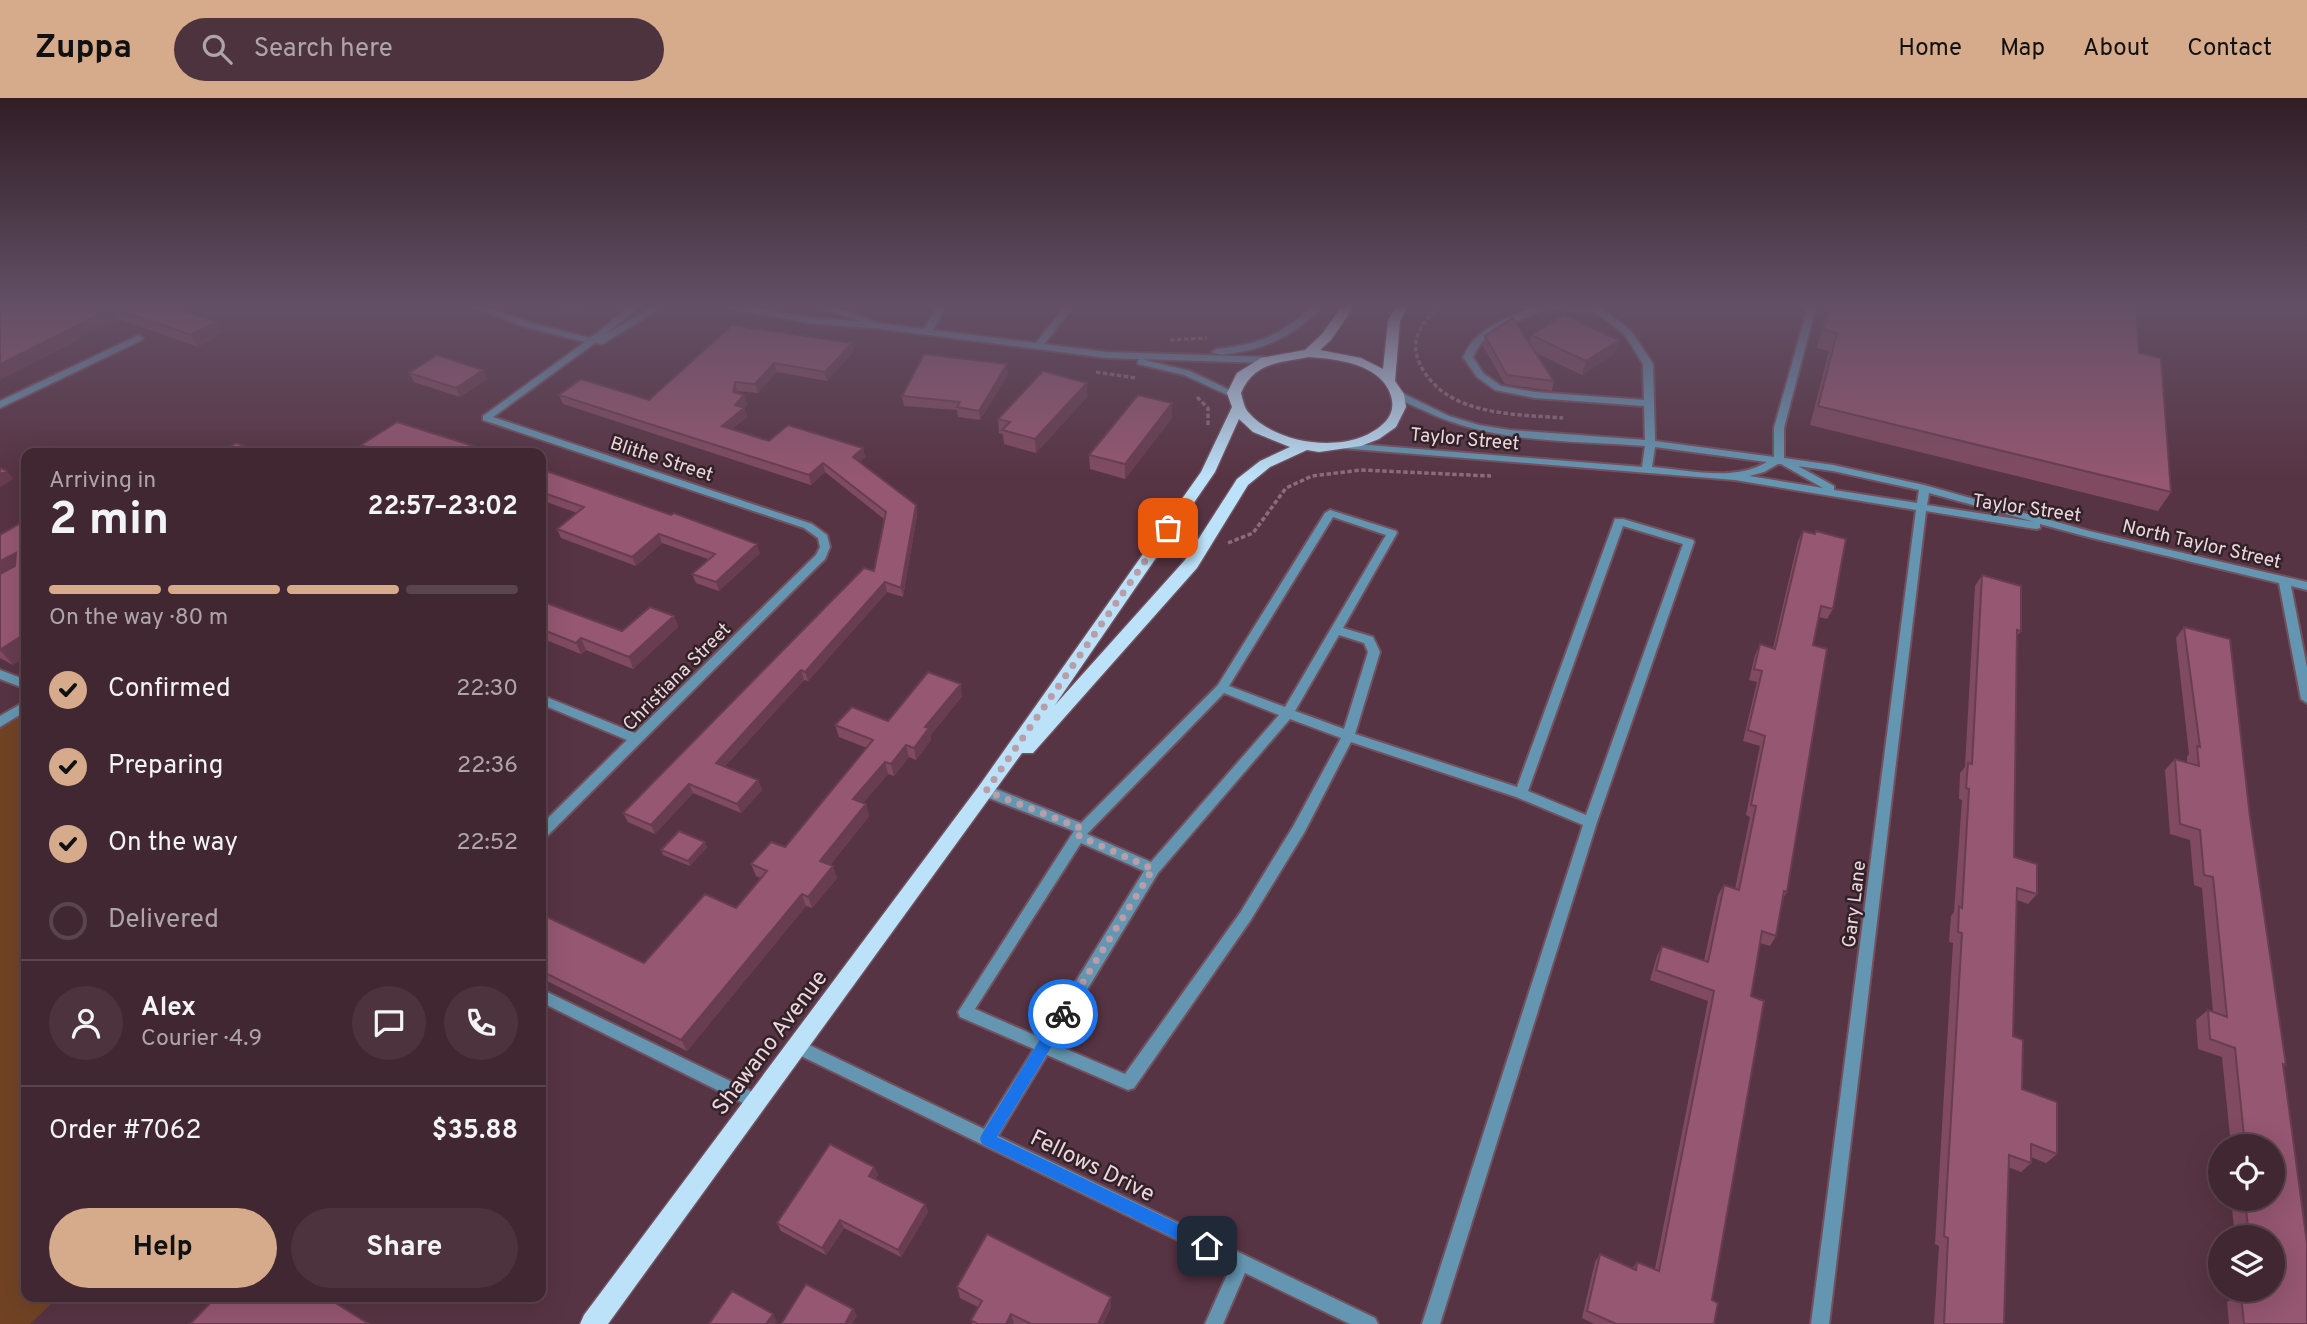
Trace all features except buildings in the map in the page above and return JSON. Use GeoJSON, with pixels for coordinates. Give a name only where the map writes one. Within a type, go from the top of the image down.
{"type":"FeatureCollection","features":[{"type":"Feature","properties":{"kind":"main road"},"geometry":{"type":"LineString","coordinates":[[1261,363],[1238,380],[1235,402],[1246,422],[1262,433],[1304,446],[1344,446],[1370,439],[1389,427],[1399,412],[1399,395],[1389,380],[1362,363]]}},
{"type":"Feature","properties":{"kind":"main road"},"geometry":{"type":"LineString","coordinates":[[1389,380],[1390,363]]}},
{"type":"Feature","properties":{"kind":"main road","name":"Shawano Avenue"},"geometry":{"type":"LineString","coordinates":[[593,1324],[986,791],[1208,472],[1235,402]]}},
{"type":"Feature","properties":{"kind":"main road","name":"Shawano Avenue"},"geometry":{"type":"LineString","coordinates":[[986,791],[1191,564],[1242,482],[1265,464],[1304,446]]}},
{"type":"Feature","properties":{"kind":"street"},"geometry":{"type":"LineString","coordinates":[[0,405],[87,363]]}},
{"type":"Feature","properties":{"kind":"street","name":"Blithe Street"},"geometry":{"type":"LineString","coordinates":[[563,363],[486,418],[808,526],[823,537]]}},
{"type":"Feature","properties":{"kind":"street"},"geometry":{"type":"LineString","coordinates":[[1144,363],[1187,373],[1235,402]]}},
{"type":"Feature","properties":{"kind":"street"},"geometry":{"type":"LineString","coordinates":[[1472,363],[1480,375],[1498,388],[1535,395],[1649,403]]}},
{"type":"Feature","properties":{"kind":"street"},"geometry":{"type":"LineString","coordinates":[[1647,363],[1650,443],[1647,470]]}},
{"type":"Feature","properties":{"kind":"street"},"geometry":{"type":"LineString","coordinates":[[1779,459],[1779,428],[1797,363]]}},
{"type":"Feature","properties":{"kind":"street","name":"Taylor Street"},"geometry":{"type":"LineString","coordinates":[[1399,395],[1446,418],[1478,428],[1510,433],[1650,443],[1779,459],[1924,488],[2088,534]]}},
{"type":"Feature","properties":{"kind":"street","name":"Taylor Street"},"geometry":{"type":"LineString","coordinates":[[1344,446],[1735,477],[2088,534]]}},
{"type":"Feature","properties":{"kind":"street"},"geometry":{"type":"LineString","coordinates":[[1735,477],[1760,470],[1779,459]]}},
{"type":"Feature","properties":{"kind":"street"},"geometry":{"type":"LineString","coordinates":[[1779,459],[1820,484],[1852,497]]}},
{"type":"Feature","properties":{"kind":"street","name":"Gary Lane"},"geometry":{"type":"LineString","coordinates":[[1820,1324],[1924,488]]}},
{"type":"Feature","properties":{"kind":"street"},"geometry":{"type":"LineString","coordinates":[[987,1139],[1043,1047],[1153,869],[1288,713],[1392,533],[1330,513],[1222,688],[1081,832],[965,1012],[1043,1047],[1128,1083],[1245,918],[1299,829],[1348,736],[1374,652],[1369,640],[1336,630]]}},
{"type":"Feature","properties":{"kind":"street"},"geometry":{"type":"LineString","coordinates":[[1431,1324],[1590,822],[1689,542],[1619,521],[1521,793]]}},
{"type":"Feature","properties":{"kind":"street","name":"North Taylor Street"},"geometry":{"type":"LineString","coordinates":[[2088,534],[2307,586]]}},
{"type":"Feature","properties":{"kind":"street","name":"Christiana Street"},"geometry":{"type":"LineString","coordinates":[[546,828],[821,557],[825,547],[823,537]]}},
{"type":"Feature","properties":{"kind":"street"},"geometry":{"type":"LineString","coordinates":[[2284,580],[2307,699]]}},
{"type":"Feature","properties":{"kind":"street"},"geometry":{"type":"LineString","coordinates":[[0,674],[21,683]]}},
{"type":"Feature","properties":{"kind":"street"},"geometry":{"type":"LineString","coordinates":[[1222,688],[1348,736],[1521,793],[1590,822]]}},
{"type":"Feature","properties":{"kind":"street"},"geometry":{"type":"LineString","coordinates":[[546,701],[637,739]]}},
{"type":"Feature","properties":{"kind":"street"},"geometry":{"type":"LineString","coordinates":[[0,722],[21,708]]}},
{"type":"Feature","properties":{"kind":"street"},"geometry":{"type":"LineString","coordinates":[[986,791],[1081,832],[1153,869]]}},
{"type":"Feature","properties":{"kind":"street"},"geometry":{"type":"LineString","coordinates":[[546,997],[757,1101]]}},
{"type":"Feature","properties":{"kind":"street","name":"Fellows Drive"},"geometry":{"type":"LineString","coordinates":[[798,1047],[1369,1324]]}},
{"type":"Feature","properties":{"kind":"street"},"geometry":{"type":"LineString","coordinates":[[1214,1324],[1241,1262]]}},
{"type":"Feature","properties":{"kind":"path"},"geometry":{"type":"LineString","coordinates":[[1093,372],[1143,379]]}},
{"type":"Feature","properties":{"kind":"path"},"geometry":{"type":"LineString","coordinates":[[1192,394],[1208,408],[1208,435]]}},
{"type":"Feature","properties":{"kind":"path"},"geometry":{"type":"LineString","coordinates":[[1453,411],[1462,403]]}},
{"type":"Feature","properties":{"kind":"path"},"geometry":{"type":"LineString","coordinates":[[1252,534],[1276,496],[1293,482],[1319,474],[1384,470],[1491,476]]}},
{"type":"Feature","properties":{"kind":"shaded area"},"geometry":{"type":"Polygon","coordinates":[[[21,708],[21,1302],[53,1302],[30,1324],[0,1324],[0,722],[21,708]]]}},
{"type":"Feature","properties":{"kind":"way so far"},"geometry":{"type":"LineString","coordinates":[[1063,1014],[1153,869],[1079,836],[1083,829],[986,791],[1168,528]]}},
{"type":"Feature","properties":{"kind":"route"},"geometry":{"type":"LineString","coordinates":[[1063,1014],[987,1139],[1207,1246]]}}]}
